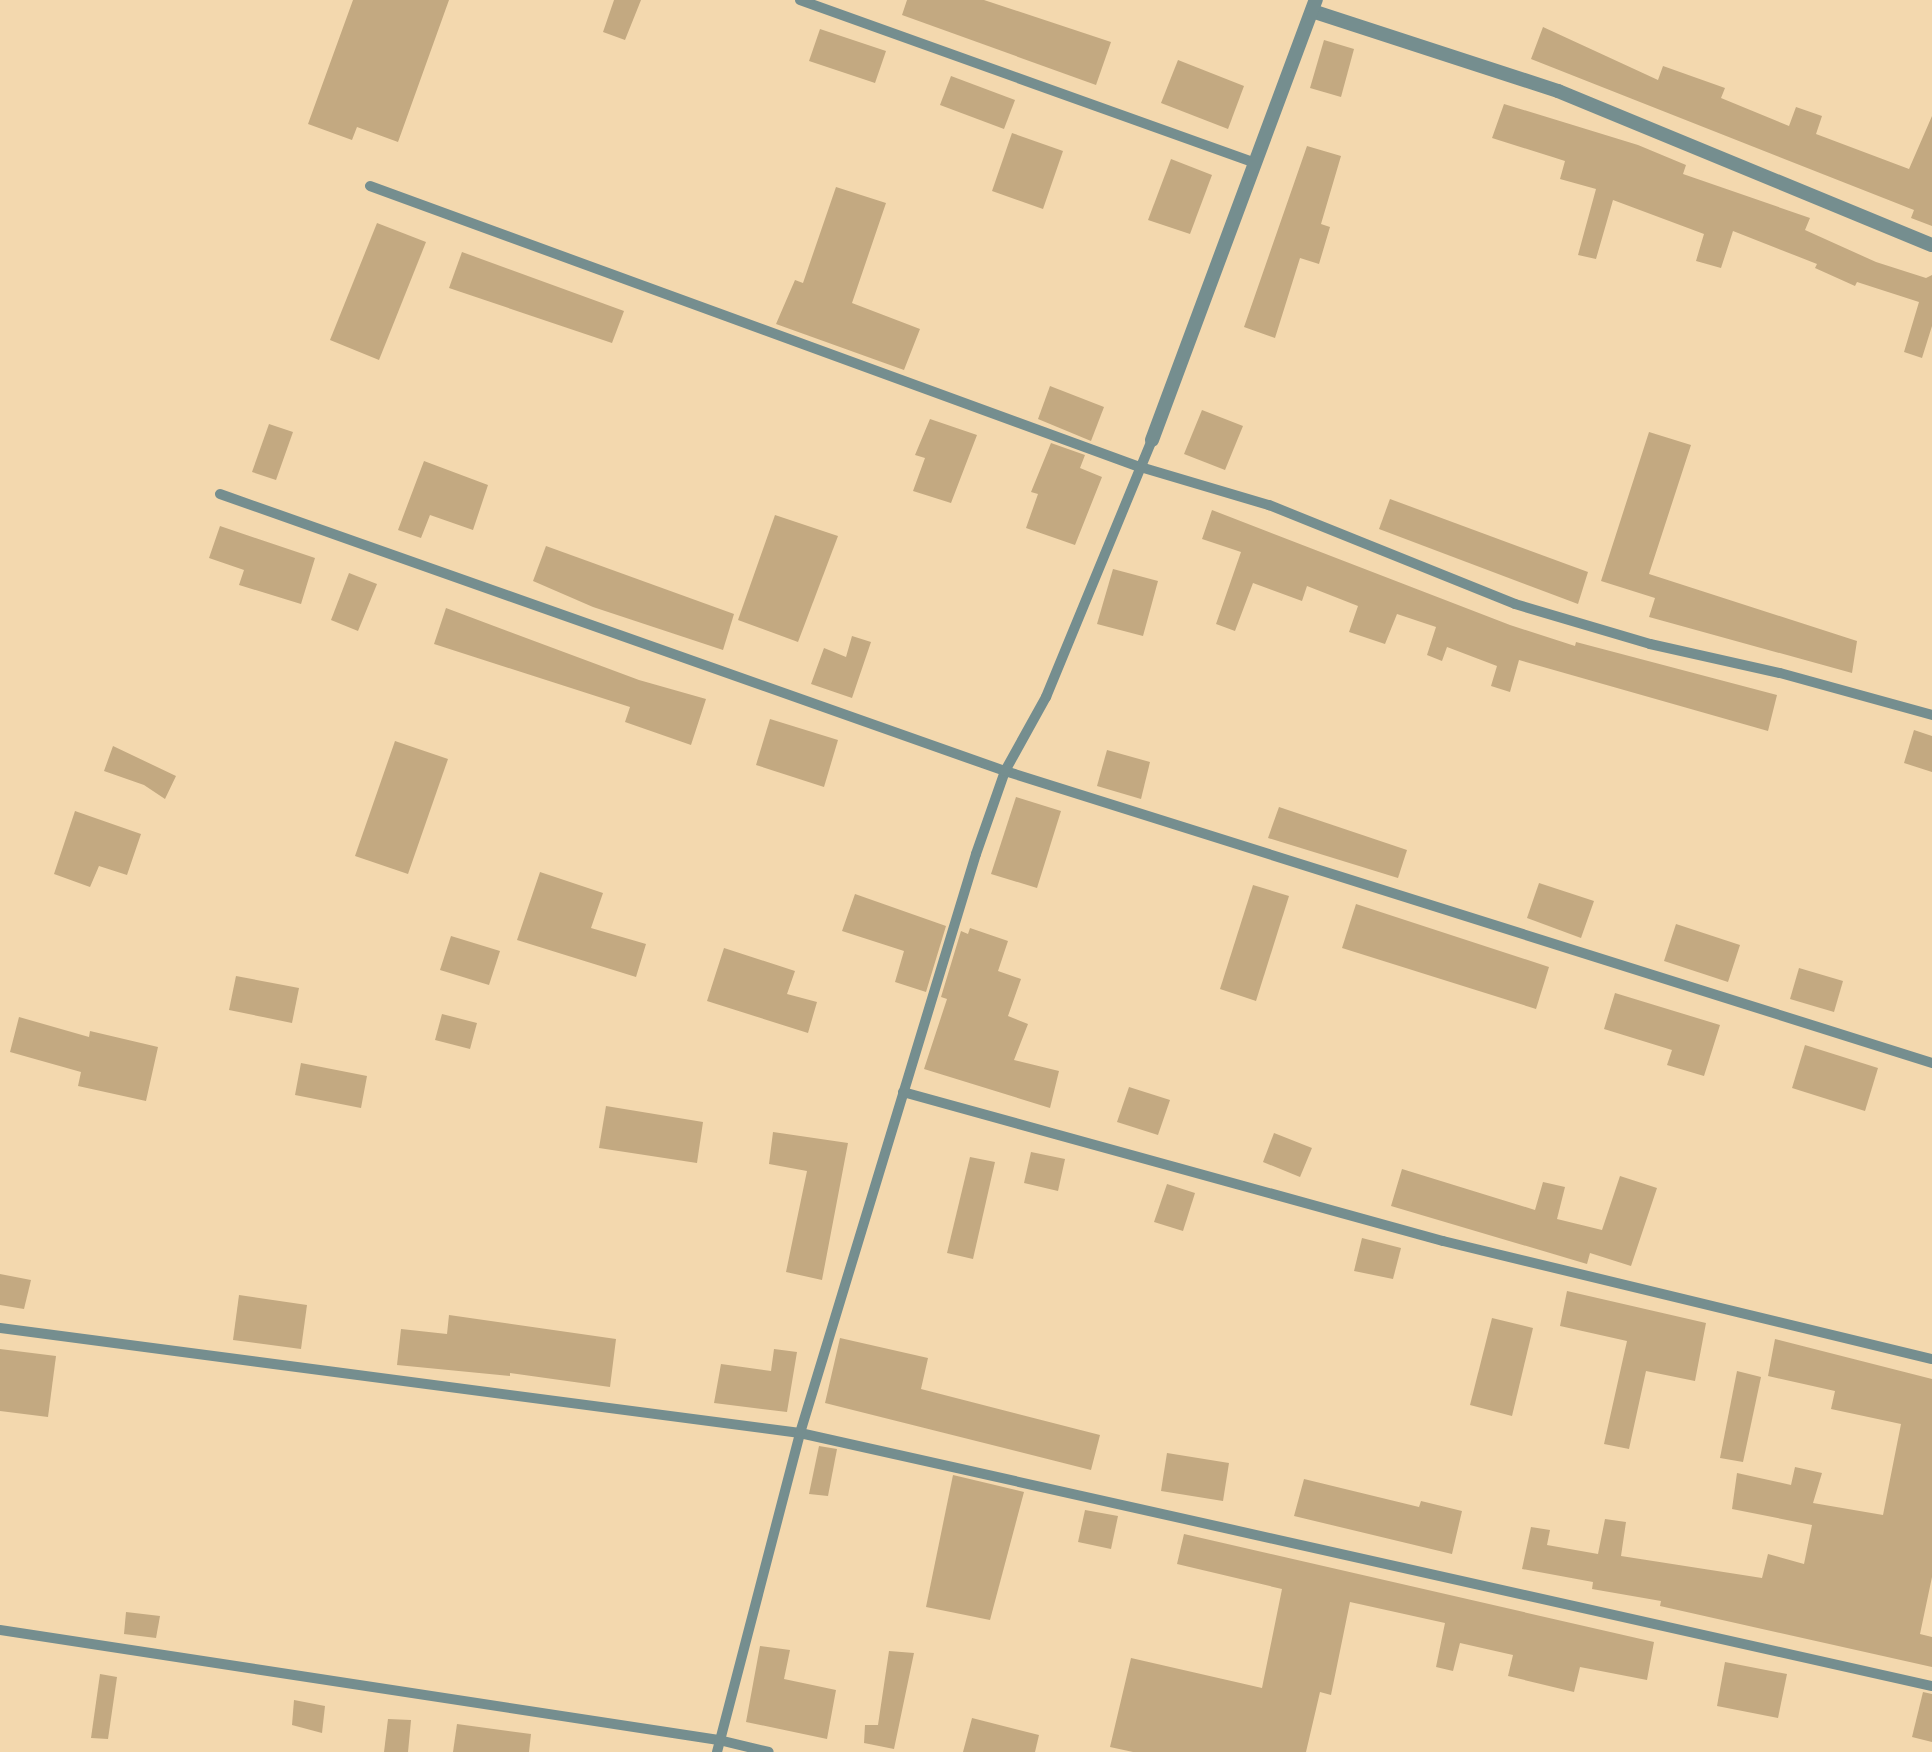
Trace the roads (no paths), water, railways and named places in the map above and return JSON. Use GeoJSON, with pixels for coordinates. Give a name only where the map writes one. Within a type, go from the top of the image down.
{"type":"FeatureCollection","features":[{"type":"Feature","properties":{"kind":"street"},"geometry":{"type":"LineString","coordinates":[[1152,440],[1314,6],[1558,91],[1932,245]]}},
{"type":"Feature","properties":{"kind":"lane"},"geometry":{"type":"LineString","coordinates":[[800,0],[1255,163]]}},
{"type":"Feature","properties":{"kind":"lane"},"geometry":{"type":"LineString","coordinates":[[370,186],[1137,466],[1269,505],[1404,562],[1581,625],[1932,715]]}},
{"type":"Feature","properties":{"kind":"lane"},"geometry":{"type":"LineString","coordinates":[[717,1752],[800,1433],[903,1092],[1005,771],[1046,696],[1137,466],[1152,440]]}},
{"type":"Feature","properties":{"kind":"lane"},"geometry":{"type":"LineString","coordinates":[[220,494],[1005,771],[1932,1063]]}},
{"type":"Feature","properties":{"kind":"lane"},"geometry":{"type":"LineString","coordinates":[[903,1092],[1443,1241],[1932,1359]]}},
{"type":"Feature","properties":{"kind":"lane"},"geometry":{"type":"LineString","coordinates":[[0,1328],[800,1433],[1932,1686]]}},
{"type":"Feature","properties":{"kind":"lane"},"geometry":{"type":"LineString","coordinates":[[0,1630],[719,1740],[769,1752]]}}]}
